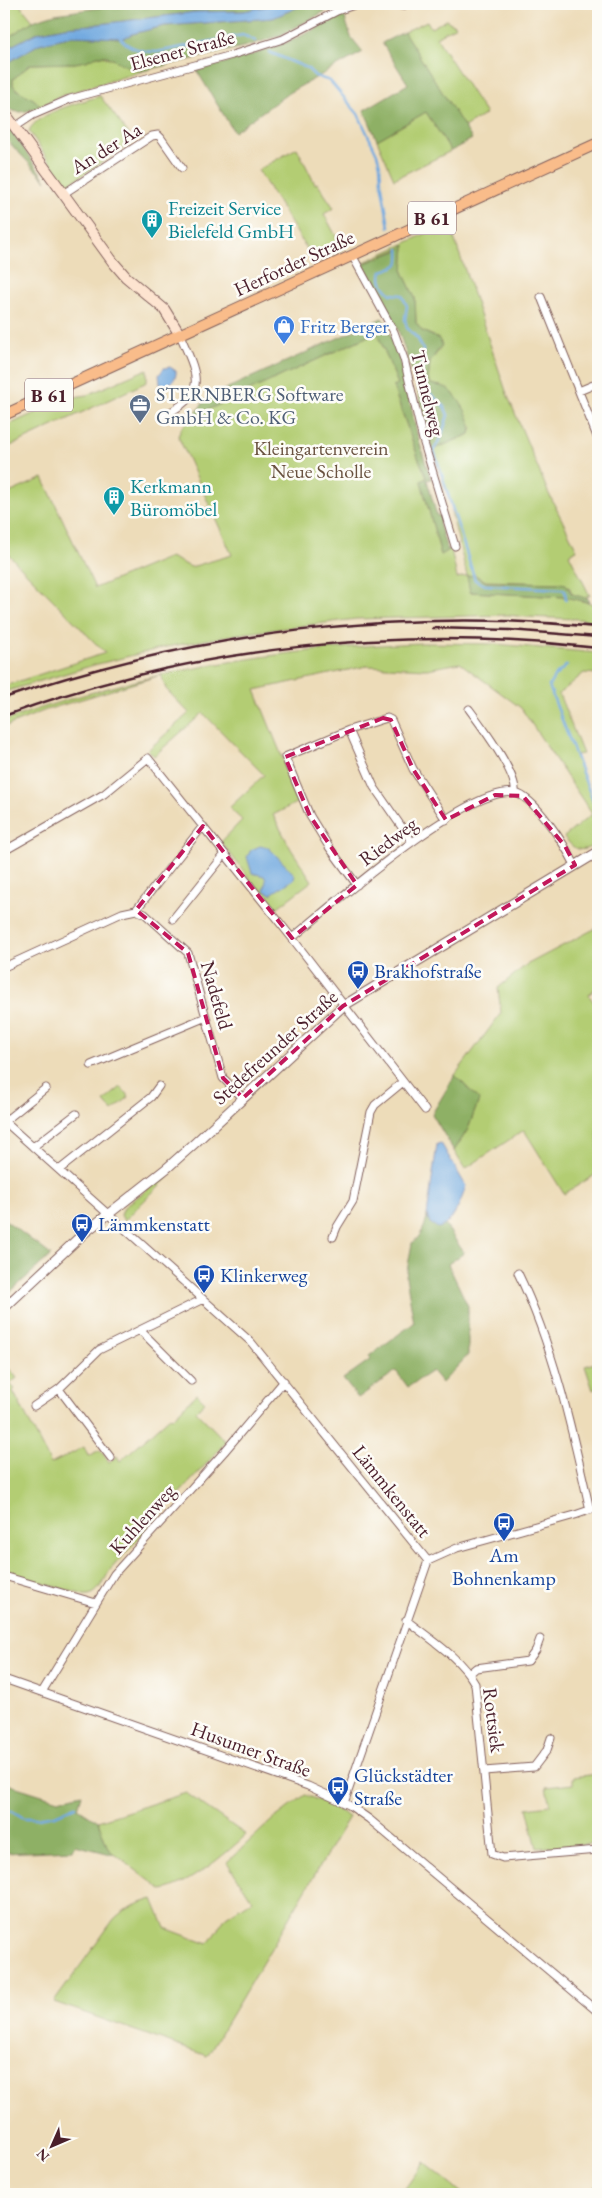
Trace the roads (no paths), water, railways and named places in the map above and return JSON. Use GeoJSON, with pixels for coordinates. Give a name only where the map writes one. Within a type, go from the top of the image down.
{"type":"FeatureCollection","features":[{"type":"Feature","properties":{"kind":"main road"},"geometry":{"type":"LineString","coordinates":[[4,112],[120,271],[164,309],[180,335]]}},
{"type":"Feature","properties":{"kind":"main road","name":"Herforder Straße"},"geometry":{"type":"LineString","coordinates":[[4,415],[598,142]]}},
{"type":"Feature","properties":{"kind":"street","name":"Elsener Straße"},"geometry":{"type":"LineString","coordinates":[[15,127],[33,115],[70,99],[249,51],[283,39],[337,11],[356,4]]}},
{"type":"Feature","properties":{"kind":"street"},"geometry":{"type":"LineString","coordinates":[[389,4],[404,6]]}},
{"type":"Feature","properties":{"kind":"street","name":"An der Aa"},"geometry":{"type":"LineString","coordinates":[[63,194],[152,136],[158,135],[161,138],[182,168]]}},
{"type":"Feature","properties":{"kind":"street","name":"Tunnelweg"},"geometry":{"type":"LineString","coordinates":[[352,255],[394,332],[404,359],[423,440],[455,546]]}},
{"type":"Feature","properties":{"kind":"street"},"geometry":{"type":"LineString","coordinates":[[541,297],[598,439]]}},
{"type":"Feature","properties":{"kind":"street"},"geometry":{"type":"LineString","coordinates":[[161,417],[180,407],[194,391],[195,372],[180,335]]}},
{"type":"Feature","properties":{"kind":"street"},"geometry":{"type":"LineString","coordinates":[[579,391],[598,383]]}},
{"type":"Feature","properties":{"kind":"street"},"geometry":{"type":"LineString","coordinates":[[469,709],[488,734],[515,782],[515,793],[523,796],[533,806],[565,846],[575,865]]}},
{"type":"Feature","properties":{"kind":"street"},"geometry":{"type":"LineString","coordinates":[[357,885],[329,847],[310,816],[285,757],[383,718],[391,720],[413,769],[446,820]]}},
{"type":"Feature","properties":{"kind":"street"},"geometry":{"type":"LineString","coordinates":[[349,730],[374,787],[412,842]]}},
{"type":"Feature","properties":{"kind":"street"},"geometry":{"type":"LineString","coordinates":[[4,851],[104,794],[148,758],[292,938],[425,1110]]}},
{"type":"Feature","properties":{"kind":"street","name":"Riedweg"},"geometry":{"type":"LineString","coordinates":[[292,938],[412,842],[446,820],[495,795],[507,792],[515,793]]}},
{"type":"Feature","properties":{"kind":"street"},"geometry":{"type":"LineString","coordinates":[[4,968],[122,914],[136,910],[203,826]]}},
{"type":"Feature","properties":{"kind":"street","name":"Stedefreunder Straße"},"geometry":{"type":"LineString","coordinates":[[6,1302],[108,1213],[171,1164],[343,1006],[598,852]]}},
{"type":"Feature","properties":{"kind":"street"},"geometry":{"type":"LineString","coordinates":[[173,919],[225,854]]}},
{"type":"Feature","properties":{"kind":"street","name":"Nadefeld"},"geometry":{"type":"LineString","coordinates":[[136,910],[164,929],[188,953],[224,1078],[243,1098]]}},
{"type":"Feature","properties":{"kind":"street"},"geometry":{"type":"LineString","coordinates":[[91,1064],[206,1017]]}},
{"type":"Feature","properties":{"kind":"street"},"geometry":{"type":"LineString","coordinates":[[333,1237],[337,1227],[354,1201],[372,1109],[403,1082]]}},
{"type":"Feature","properties":{"kind":"street"},"geometry":{"type":"LineString","coordinates":[[59,1170],[151,1097],[159,1086]]}},
{"type":"Feature","properties":{"kind":"street"},"geometry":{"type":"LineString","coordinates":[[4,1121],[46,1088]]}},
{"type":"Feature","properties":{"kind":"street"},"geometry":{"type":"LineString","coordinates":[[33,1147],[76,1114]]}},
{"type":"Feature","properties":{"kind":"street","name":"Lämmkenstatt"},"geometry":{"type":"LineString","coordinates":[[4,1121],[252,1342],[428,1561]]}},
{"type":"Feature","properties":{"kind":"street"},"geometry":{"type":"LineString","coordinates":[[518,1273],[533,1305],[546,1341],[571,1424],[590,1510]]}},
{"type":"Feature","properties":{"kind":"street"},"geometry":{"type":"LineString","coordinates":[[34,1406],[59,1388],[99,1350],[203,1299]]}},
{"type":"Feature","properties":{"kind":"street"},"geometry":{"type":"LineString","coordinates":[[140,1330],[191,1381]]}},
{"type":"Feature","properties":{"kind":"street","name":"Kuhlenweg"},"geometry":{"type":"LineString","coordinates":[[42,1692],[96,1603],[123,1564],[224,1452],[284,1381]]}},
{"type":"Feature","properties":{"kind":"street"},"geometry":{"type":"LineString","coordinates":[[59,1388],[110,1458]]}},
{"type":"Feature","properties":{"kind":"street"},"geometry":{"type":"LineString","coordinates":[[344,1803],[428,1561],[457,1548],[598,1507]]}},
{"type":"Feature","properties":{"kind":"street"},"geometry":{"type":"LineString","coordinates":[[4,1576],[96,1603]]}},
{"type":"Feature","properties":{"kind":"street","name":"Rottsiek"},"geometry":{"type":"LineString","coordinates":[[406,1620],[460,1664],[470,1674],[475,1684],[491,1850],[495,1856],[503,1858],[598,1850]]}},
{"type":"Feature","properties":{"kind":"street","name":"Rottsiek"},"geometry":{"type":"LineString","coordinates":[[470,1674],[476,1668],[528,1661],[540,1640]]}},
{"type":"Feature","properties":{"kind":"street","name":"Husumer Straße"},"geometry":{"type":"LineString","coordinates":[[4,1679],[308,1786],[344,1803],[369,1819],[598,2012]]}},
{"type":"Feature","properties":{"kind":"street","name":"Rottsiek"},"geometry":{"type":"LineString","coordinates":[[484,1771],[534,1767],[547,1750],[551,1738]]}},
{"type":"Feature","properties":{"kind":"street"},"geometry":{"type":"LineString","coordinates":[[595,2194],[598,2187]]}},
{"type":"Feature","properties":{"kind":"water"},"geometry":{"type":"Polygon","coordinates":[[[279,4],[305,4],[273,18],[164,26],[132,34],[124,38],[72,36],[39,44],[4,65],[4,50],[36,33],[65,27],[196,12],[244,11],[279,4]]]}},
{"type":"Feature","properties":{"kind":"water"},"geometry":{"type":"Polygon","coordinates":[[[170,367],[176,371],[176,376],[171,383],[164,386],[160,384],[159,375],[164,368],[170,367]]]}},
{"type":"Feature","properties":{"kind":"water"},"geometry":{"type":"Polygon","coordinates":[[[260,846],[269,848],[295,875],[294,879],[271,894],[264,891],[266,880],[264,876],[252,873],[247,857],[251,850],[260,846]]]}},
{"type":"Feature","properties":{"kind":"water"},"geometry":{"type":"Polygon","coordinates":[[[441,1143],[466,1186],[452,1217],[443,1226],[438,1228],[430,1223],[427,1215],[437,1144],[441,1143]]]}},
{"type":"Feature","properties":{"kind":"waterway"},"geometry":{"type":"LineString","coordinates":[[119,36],[131,47],[151,52],[243,35],[256,41]]}},
{"type":"Feature","properties":{"kind":"waterway"},"geometry":{"type":"LineString","coordinates":[[269,52],[307,68],[315,76],[330,81],[358,114],[377,154],[389,227]]}},
{"type":"Feature","properties":{"kind":"waterway"},"geometry":{"type":"LineString","coordinates":[[399,249],[399,263],[382,271],[381,281],[391,294],[402,295],[407,306],[405,319],[407,328],[418,339],[423,350],[421,380],[425,389],[444,406],[448,415],[441,437],[434,450],[475,580],[485,585],[561,589],[565,590],[566,600]]}},
{"type":"Feature","properties":{"kind":"waterway"},"geometry":{"type":"LineString","coordinates":[[567,665],[554,677],[549,686],[598,814]]}},
{"type":"Feature","properties":{"kind":"waterway"},"geometry":{"type":"LineString","coordinates":[[4,1812],[12,1811],[24,1818],[37,1818],[55,1815],[76,1806]]}},
{"type":"Feature","properties":{"kind":"railway"},"geometry":{"type":"LineString","coordinates":[[4,698],[76,675],[149,657],[223,642],[297,631],[372,624],[448,621],[523,622],[598,627]]}},
{"type":"Feature","properties":{"kind":"railway"},"geometry":{"type":"LineString","coordinates":[[433,628],[510,630],[598,637]]}},
{"type":"Feature","properties":{"kind":"railway"},"geometry":{"type":"LineString","coordinates":[[4,716],[75,692],[148,673],[222,658],[297,647],[372,641],[448,639],[523,641],[598,648]]}},
{"type":"Feature","properties":{"kind":"place","name":"Freizeit Service Bielefeld GmbH"},"geometry":{"type":"Point","coordinates":[152,239]}},
{"type":"Feature","properties":{"kind":"place","name":"Fritz Berger"},"geometry":{"type":"Point","coordinates":[284,345]}},
{"type":"Feature","properties":{"kind":"place","name":"STERNBERG Software GmbH & Co. KG"},"geometry":{"type":"Point","coordinates":[140,424]}},
{"type":"Feature","properties":{"kind":"place","name":"Kerkmann Büromöbel"},"geometry":{"type":"Point","coordinates":[114,516]}},
{"type":"Feature","properties":{"kind":"place","name":"Brakhofstraße"},"geometry":{"type":"Point","coordinates":[358,990]}},
{"type":"Feature","properties":{"kind":"place","name":"Lämmkenstatt"},"geometry":{"type":"Point","coordinates":[82,1243]}},
{"type":"Feature","properties":{"kind":"place","name":"Klinkerweg"},"geometry":{"type":"Point","coordinates":[204,1294]}},
{"type":"Feature","properties":{"kind":"place","name":"Am Bohnenkamp"},"geometry":{"type":"Point","coordinates":[504,1542]}},
{"type":"Feature","properties":{"kind":"place","name":"Glückstädter Straße"},"geometry":{"type":"Point","coordinates":[338,1806]}},
{"type":"Feature","properties":{"kind":"park label","name":"Kleingartenverein Neue Scholle"},"geometry":{"type":"Point","coordinates":[321,460]}}]}
